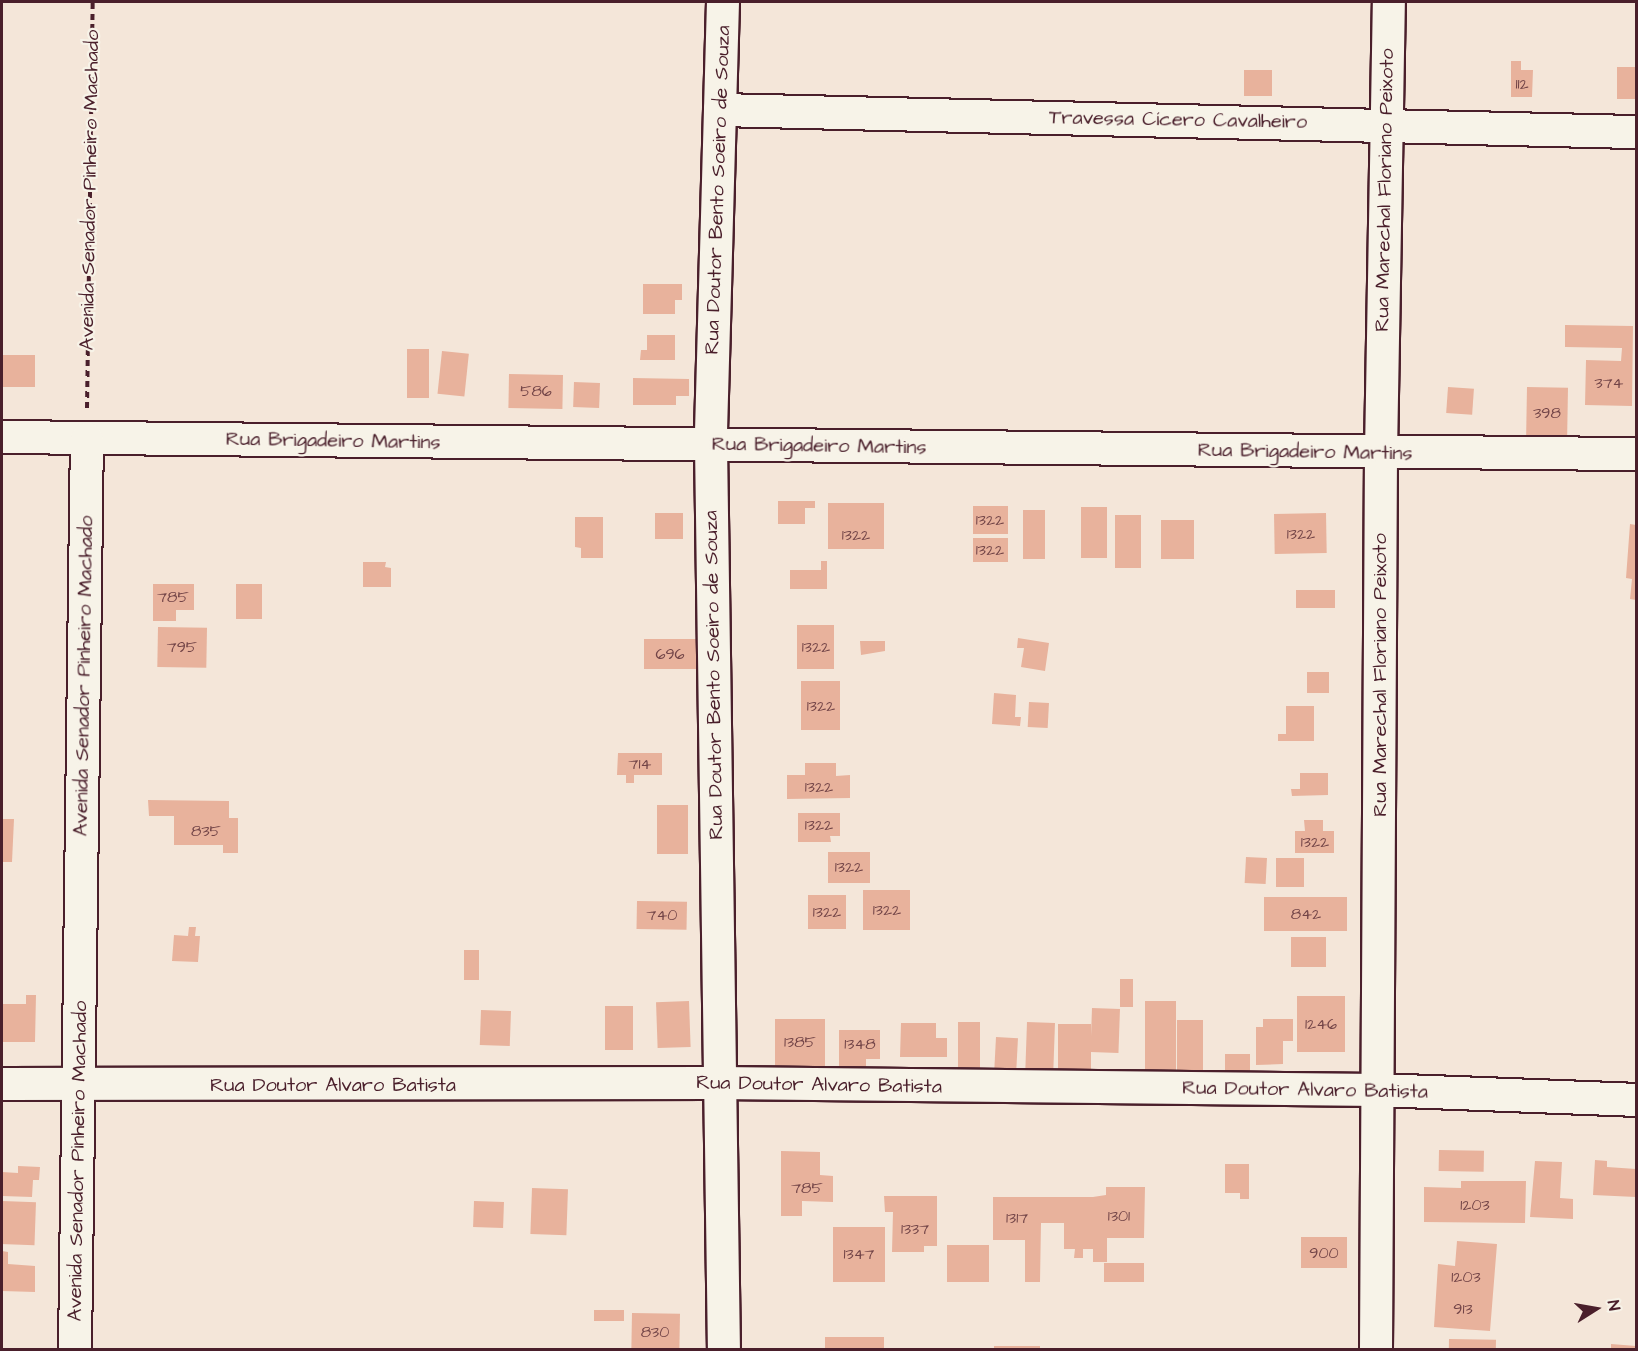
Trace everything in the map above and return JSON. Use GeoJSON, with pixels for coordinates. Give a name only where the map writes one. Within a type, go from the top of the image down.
{"type":"FeatureCollection","features":[{"type":"Feature","properties":{"kind":"street","name":"Rua Doutor Bento Soeiro de Souza"},"geometry":{"type":"LineString","coordinates":[[723,2],[711,445],[718,1083],[724,1350]]}},
{"type":"Feature","properties":{"kind":"street","name":"Rua Marechal Floriano Peixoto"},"geometry":{"type":"LineString","coordinates":[[1376,1350],[1381,453],[1389,2]]}},
{"type":"Feature","properties":{"kind":"street","name":"Travessa Cícero Cavalheiro"},"geometry":{"type":"LineString","coordinates":[[720,110],[1636,132]]}},
{"type":"Feature","properties":{"kind":"street","name":"Rua Brigadeiro Martins"},"geometry":{"type":"LineString","coordinates":[[2,437],[1636,454]]}},
{"type":"Feature","properties":{"kind":"street","name":"Avenida Senador Pinheiro Machado"},"geometry":{"type":"LineString","coordinates":[[75,1350],[87,439]]}},
{"type":"Feature","properties":{"kind":"street","name":"Rua Doutor Alvaro Batista"},"geometry":{"type":"LineString","coordinates":[[2,1084],[80,1086],[718,1083],[1378,1090],[1636,1100]]}},
{"type":"Feature","properties":{"kind":"path","name":"Avenida Senador Pinheiro Machado"},"geometry":{"type":"LineString","coordinates":[[87,439],[93,2]]}},
{"type":"Feature","properties":{"kind":"building"},"geometry":{"type":"Polygon","coordinates":[[[1511,61],[1521,61],[1521,70],[1533,70],[1532,97],[1511,97],[1511,61]]]}},
{"type":"Feature","properties":{"kind":"building"},"geometry":{"type":"Polygon","coordinates":[[[1617,67],[1636,67],[1636,99],[1617,99],[1617,67]]]}},
{"type":"Feature","properties":{"kind":"building"},"geometry":{"type":"Polygon","coordinates":[[[1244,70],[1272,70],[1272,96],[1244,96],[1244,70]]]}},
{"type":"Feature","properties":{"kind":"building"},"geometry":{"type":"Polygon","coordinates":[[[643,284],[682,284],[682,300],[675,300],[675,314],[643,314],[643,284]]]}},
{"type":"Feature","properties":{"kind":"building"},"geometry":{"type":"Polygon","coordinates":[[[1565,325],[1633,326],[1632,406],[1585,405],[1586,360],[1621,361],[1622,348],[1565,347],[1565,325]]]}},
{"type":"Feature","properties":{"kind":"building"},"geometry":{"type":"Polygon","coordinates":[[[647,335],[675,335],[675,360],[640,360],[641,350],[647,350],[647,335]]]}},
{"type":"Feature","properties":{"kind":"building"},"geometry":{"type":"Polygon","coordinates":[[[407,349],[429,349],[429,398],[407,398],[407,349]]]}},
{"type":"Feature","properties":{"kind":"building"},"geometry":{"type":"Polygon","coordinates":[[[442,351],[469,354],[464,397],[438,394],[442,351]]]}},
{"type":"Feature","properties":{"kind":"building"},"geometry":{"type":"Polygon","coordinates":[[[2,355],[35,355],[35,387],[2,387],[2,355]]]}},
{"type":"Feature","properties":{"kind":"building"},"geometry":{"type":"Polygon","coordinates":[[[509,374],[563,375],[562,409],[508,408],[509,374]]]}},
{"type":"Feature","properties":{"kind":"building"},"geometry":{"type":"Polygon","coordinates":[[[633,378],[689,379],[689,396],[676,396],[676,405],[633,405],[633,378]]]}},
{"type":"Feature","properties":{"kind":"building"},"geometry":{"type":"Polygon","coordinates":[[[574,382],[600,383],[599,408],[573,407],[574,382]]]}},
{"type":"Feature","properties":{"kind":"building"},"geometry":{"type":"Polygon","coordinates":[[[1448,387],[1474,389],[1472,415],[1446,413],[1448,387]]]}},
{"type":"Feature","properties":{"kind":"building"},"geometry":{"type":"Polygon","coordinates":[[[1527,387],[1568,388],[1567,440],[1526,439],[1527,387]]]}},
{"type":"Feature","properties":{"kind":"building"},"geometry":{"type":"Polygon","coordinates":[[[778,501],[815,501],[815,508],[805,508],[805,524],[778,524],[778,501]]]}},
{"type":"Feature","properties":{"kind":"building"},"geometry":{"type":"Polygon","coordinates":[[[828,503],[884,503],[884,549],[828,549],[828,503]]]}},
{"type":"Feature","properties":{"kind":"building"},"geometry":{"type":"Polygon","coordinates":[[[973,506],[1008,506],[1008,534],[973,534],[973,506]]]}},
{"type":"Feature","properties":{"kind":"building"},"geometry":{"type":"Polygon","coordinates":[[[1081,507],[1107,507],[1107,558],[1081,558],[1081,507]]]}},
{"type":"Feature","properties":{"kind":"building"},"geometry":{"type":"Polygon","coordinates":[[[1023,510],[1045,510],[1045,559],[1023,559],[1023,510]]]}},
{"type":"Feature","properties":{"kind":"building"},"geometry":{"type":"Polygon","coordinates":[[[655,513],[683,513],[683,539],[655,539],[655,513]]]}},
{"type":"Feature","properties":{"kind":"building"},"geometry":{"type":"Polygon","coordinates":[[[1326,513],[1327,553],[1275,554],[1274,514],[1326,513]]]}},
{"type":"Feature","properties":{"kind":"building"},"geometry":{"type":"Polygon","coordinates":[[[1115,515],[1141,515],[1141,568],[1115,568],[1115,515]]]}},
{"type":"Feature","properties":{"kind":"building"},"geometry":{"type":"Polygon","coordinates":[[[575,517],[603,517],[603,558],[581,558],[581,548],[575,547],[575,517]]]}},
{"type":"Feature","properties":{"kind":"building"},"geometry":{"type":"Polygon","coordinates":[[[1161,520],[1194,520],[1194,559],[1161,559],[1161,520]]]}},
{"type":"Feature","properties":{"kind":"building"},"geometry":{"type":"Polygon","coordinates":[[[1630,524],[1636,525],[1636,600],[1630,599],[1632,579],[1626,578],[1630,524]]]}},
{"type":"Feature","properties":{"kind":"building"},"geometry":{"type":"Polygon","coordinates":[[[973,538],[1008,538],[1008,562],[973,562],[973,538]]]}},
{"type":"Feature","properties":{"kind":"building"},"geometry":{"type":"Polygon","coordinates":[[[821,561],[827,561],[827,589],[790,589],[790,570],[821,570],[821,561]]]}},
{"type":"Feature","properties":{"kind":"building"},"geometry":{"type":"Polygon","coordinates":[[[363,562],[386,562],[385,567],[391,568],[391,587],[363,587],[363,562]]]}},
{"type":"Feature","properties":{"kind":"building"},"geometry":{"type":"Polygon","coordinates":[[[153,584],[194,584],[194,610],[176,610],[176,621],[153,621],[153,584]]]}},
{"type":"Feature","properties":{"kind":"building"},"geometry":{"type":"Polygon","coordinates":[[[236,584],[262,584],[262,619],[236,619],[236,584]]]}},
{"type":"Feature","properties":{"kind":"building"},"geometry":{"type":"Polygon","coordinates":[[[1296,590],[1335,590],[1335,608],[1296,608],[1296,590]]]}},
{"type":"Feature","properties":{"kind":"building"},"geometry":{"type":"Polygon","coordinates":[[[797,625],[834,625],[834,669],[797,669],[797,625]]]}},
{"type":"Feature","properties":{"kind":"building"},"geometry":{"type":"Polygon","coordinates":[[[158,627],[207,628],[206,668],[157,667],[158,627]]]}},
{"type":"Feature","properties":{"kind":"building"},"geometry":{"type":"Polygon","coordinates":[[[1018,638],[1049,643],[1045,671],[1021,667],[1024,648],[1017,648],[1018,638]]]}},
{"type":"Feature","properties":{"kind":"building"},"geometry":{"type":"Polygon","coordinates":[[[644,639],[697,639],[697,669],[644,669],[644,639]]]}},
{"type":"Feature","properties":{"kind":"building"},"geometry":{"type":"Polygon","coordinates":[[[860,641],[885,641],[885,651],[861,655],[860,641]]]}},
{"type":"Feature","properties":{"kind":"building"},"geometry":{"type":"Polygon","coordinates":[[[1307,672],[1329,672],[1329,693],[1307,693],[1307,672]]]}},
{"type":"Feature","properties":{"kind":"building"},"geometry":{"type":"Polygon","coordinates":[[[801,681],[840,681],[840,730],[801,730],[801,681]]]}},
{"type":"Feature","properties":{"kind":"building"},"geometry":{"type":"Polygon","coordinates":[[[994,693],[1016,695],[1015,717],[1021,717],[1020,726],[992,724],[994,693]]]}},
{"type":"Feature","properties":{"kind":"building"},"geometry":{"type":"Polygon","coordinates":[[[1029,702],[1049,703],[1048,728],[1028,727],[1029,702]]]}},
{"type":"Feature","properties":{"kind":"building"},"geometry":{"type":"Polygon","coordinates":[[[1286,706],[1314,706],[1314,741],[1278,741],[1278,734],[1286,734],[1286,706]]]}},
{"type":"Feature","properties":{"kind":"building"},"geometry":{"type":"Polygon","coordinates":[[[618,753],[662,753],[662,775],[634,775],[634,783],[626,783],[626,775],[617,775],[618,753]]]}},
{"type":"Feature","properties":{"kind":"building"},"geometry":{"type":"Polygon","coordinates":[[[805,763],[836,763],[836,776],[850,775],[850,798],[787,799],[787,775],[805,775],[805,763]]]}},
{"type":"Feature","properties":{"kind":"building"},"geometry":{"type":"Polygon","coordinates":[[[1300,773],[1328,773],[1328,795],[1292,796],[1291,789],[1300,789],[1300,773]]]}},
{"type":"Feature","properties":{"kind":"building"},"geometry":{"type":"Polygon","coordinates":[[[148,800],[229,801],[229,818],[238,818],[238,853],[223,853],[223,845],[174,845],[174,816],[149,816],[148,800]]]}},
{"type":"Feature","properties":{"kind":"building"},"geometry":{"type":"Polygon","coordinates":[[[657,805],[688,805],[688,854],[657,854],[657,805]]]}},
{"type":"Feature","properties":{"kind":"building"},"geometry":{"type":"Polygon","coordinates":[[[798,813],[840,813],[840,836],[830,836],[831,842],[798,842],[798,813]]]}},
{"type":"Feature","properties":{"kind":"building"},"geometry":{"type":"Polygon","coordinates":[[[2,819],[14,819],[12,862],[2,862],[2,819]]]}},
{"type":"Feature","properties":{"kind":"building"},"geometry":{"type":"Polygon","coordinates":[[[1304,820],[1323,820],[1323,831],[1334,831],[1334,853],[1295,853],[1295,831],[1305,831],[1304,820]]]}},
{"type":"Feature","properties":{"kind":"building"},"geometry":{"type":"Polygon","coordinates":[[[828,852],[870,852],[870,883],[828,883],[828,852]]]}},
{"type":"Feature","properties":{"kind":"building"},"geometry":{"type":"Polygon","coordinates":[[[1246,857],[1267,858],[1266,884],[1245,883],[1246,857]]]}},
{"type":"Feature","properties":{"kind":"building"},"geometry":{"type":"Polygon","coordinates":[[[1276,858],[1304,858],[1304,887],[1276,887],[1276,858]]]}},
{"type":"Feature","properties":{"kind":"building"},"geometry":{"type":"Polygon","coordinates":[[[863,890],[910,890],[910,930],[863,930],[863,890]]]}},
{"type":"Feature","properties":{"kind":"building"},"geometry":{"type":"Polygon","coordinates":[[[808,895],[846,895],[846,929],[808,929],[808,895]]]}},
{"type":"Feature","properties":{"kind":"building"},"geometry":{"type":"Polygon","coordinates":[[[1264,897],[1347,897],[1347,931],[1264,931],[1264,897]]]}},
{"type":"Feature","properties":{"kind":"building"},"geometry":{"type":"Polygon","coordinates":[[[637,901],[687,902],[687,930],[637,929],[637,901]]]}},
{"type":"Feature","properties":{"kind":"building"},"geometry":{"type":"Polygon","coordinates":[[[189,927],[196,927],[195,936],[200,936],[198,962],[172,961],[174,935],[188,936],[189,927]]]}},
{"type":"Feature","properties":{"kind":"building"},"geometry":{"type":"Polygon","coordinates":[[[1291,937],[1326,937],[1326,967],[1291,967],[1291,937]]]}},
{"type":"Feature","properties":{"kind":"building"},"geometry":{"type":"Polygon","coordinates":[[[464,950],[479,950],[479,980],[464,980],[464,950]]]}},
{"type":"Feature","properties":{"kind":"building"},"geometry":{"type":"Polygon","coordinates":[[[1120,979],[1133,979],[1133,1007],[1120,1007],[1120,979]]]}},
{"type":"Feature","properties":{"kind":"building"},"geometry":{"type":"Polygon","coordinates":[[[26,995],[36,995],[35,1042],[2,1042],[2,1004],[26,1004],[26,995]]]}},
{"type":"Feature","properties":{"kind":"building"},"geometry":{"type":"Polygon","coordinates":[[[1297,996],[1345,996],[1345,1052],[1297,1052],[1297,996]]]}},
{"type":"Feature","properties":{"kind":"building"},"geometry":{"type":"Polygon","coordinates":[[[689,1001],[691,1047],[658,1048],[656,1002],[689,1001]]]}},
{"type":"Feature","properties":{"kind":"building"},"geometry":{"type":"Polygon","coordinates":[[[1145,1001],[1176,1001],[1176,1073],[1145,1073],[1145,1001]]]}},
{"type":"Feature","properties":{"kind":"building"},"geometry":{"type":"Polygon","coordinates":[[[605,1006],[633,1006],[633,1050],[605,1050],[605,1006]]]}},
{"type":"Feature","properties":{"kind":"building"},"geometry":{"type":"Polygon","coordinates":[[[1092,1008],[1120,1009],[1118,1053],[1090,1052],[1092,1008]]]}},
{"type":"Feature","properties":{"kind":"building"},"geometry":{"type":"Polygon","coordinates":[[[481,1010],[511,1011],[510,1046],[480,1045],[481,1010]]]}},
{"type":"Feature","properties":{"kind":"building"},"geometry":{"type":"Polygon","coordinates":[[[775,1019],[825,1019],[825,1066],[775,1066],[775,1019]]]}},
{"type":"Feature","properties":{"kind":"building"},"geometry":{"type":"Polygon","coordinates":[[[1263,1019],[1293,1019],[1293,1041],[1283,1041],[1283,1064],[1256,1065],[1256,1027],[1263,1027],[1263,1019]]]}},
{"type":"Feature","properties":{"kind":"building"},"geometry":{"type":"Polygon","coordinates":[[[1177,1020],[1203,1020],[1203,1072],[1177,1072],[1177,1020]]]}},
{"type":"Feature","properties":{"kind":"building"},"geometry":{"type":"Polygon","coordinates":[[[958,1022],[980,1022],[980,1072],[958,1072],[958,1022]]]}},
{"type":"Feature","properties":{"kind":"building"},"geometry":{"type":"Polygon","coordinates":[[[1027,1022],[1055,1023],[1053,1074],[1025,1073],[1027,1022]]]}},
{"type":"Feature","properties":{"kind":"building"},"geometry":{"type":"Polygon","coordinates":[[[901,1023],[936,1023],[936,1038],[947,1038],[947,1057],[900,1057],[901,1023]]]}},
{"type":"Feature","properties":{"kind":"building"},"geometry":{"type":"Polygon","coordinates":[[[1058,1024],[1091,1024],[1091,1074],[1058,1074],[1058,1024]]]}},
{"type":"Feature","properties":{"kind":"building"},"geometry":{"type":"Polygon","coordinates":[[[839,1030],[880,1030],[880,1059],[866,1059],[866,1067],[839,1066],[839,1030]]]}},
{"type":"Feature","properties":{"kind":"building"},"geometry":{"type":"Polygon","coordinates":[[[996,1037],[1018,1038],[1016,1075],[994,1074],[996,1037]]]}},
{"type":"Feature","properties":{"kind":"building"},"geometry":{"type":"Polygon","coordinates":[[[1225,1054],[1250,1054],[1250,1073],[1225,1073],[1225,1054]]]}},
{"type":"Feature","properties":{"kind":"building"},"geometry":{"type":"Polygon","coordinates":[[[1439,1150],[1484,1151],[1484,1172],[1439,1171],[1439,1150]]]}},
{"type":"Feature","properties":{"kind":"building"},"geometry":{"type":"Polygon","coordinates":[[[781,1151],[820,1152],[820,1175],[833,1176],[833,1202],[802,1201],[802,1216],[781,1216],[781,1151]]]}},
{"type":"Feature","properties":{"kind":"building"},"geometry":{"type":"Polygon","coordinates":[[[1595,1160],[1607,1161],[1607,1167],[1636,1169],[1636,1197],[1593,1195],[1595,1160]]]}},
{"type":"Feature","properties":{"kind":"building"},"geometry":{"type":"Polygon","coordinates":[[[1535,1161],[1562,1162],[1560,1198],[1573,1199],[1573,1219],[1530,1217],[1535,1161]]]}},
{"type":"Feature","properties":{"kind":"building"},"geometry":{"type":"Polygon","coordinates":[[[1225,1164],[1249,1164],[1249,1199],[1240,1199],[1240,1193],[1225,1193],[1225,1164]]]}},
{"type":"Feature","properties":{"kind":"building"},"geometry":{"type":"Polygon","coordinates":[[[18,1166],[40,1167],[39,1180],[33,1180],[32,1197],[2,1196],[2,1172],[18,1173],[18,1166]]]}},
{"type":"Feature","properties":{"kind":"building"},"geometry":{"type":"Polygon","coordinates":[[[1461,1181],[1526,1181],[1525,1223],[1424,1222],[1424,1187],[1461,1188],[1461,1181]]]}},
{"type":"Feature","properties":{"kind":"building"},"geometry":{"type":"Polygon","coordinates":[[[1106,1187],[1145,1187],[1144,1238],[1107,1238],[1107,1262],[1093,1262],[1093,1249],[1083,1249],[1083,1258],[1074,1258],[1075,1249],[1064,1249],[1064,1223],[1041,1223],[1040,1282],[1025,1282],[1025,1240],[993,1240],[993,1197],[1093,1197],[1106,1195],[1106,1187]]]}},
{"type":"Feature","properties":{"kind":"building"},"geometry":{"type":"Polygon","coordinates":[[[532,1188],[568,1189],[566,1235],[530,1234],[532,1188]]]}},
{"type":"Feature","properties":{"kind":"building"},"geometry":{"type":"Polygon","coordinates":[[[884,1196],[937,1196],[937,1246],[924,1246],[924,1252],[892,1252],[893,1212],[885,1212],[884,1196]]]}},
{"type":"Feature","properties":{"kind":"building"},"geometry":{"type":"Polygon","coordinates":[[[2,1201],[36,1202],[34,1245],[2,1244],[2,1201]]]}},
{"type":"Feature","properties":{"kind":"building"},"geometry":{"type":"Polygon","coordinates":[[[474,1201],[504,1202],[503,1228],[473,1227],[474,1201]]]}},
{"type":"Feature","properties":{"kind":"building"},"geometry":{"type":"Polygon","coordinates":[[[833,1227],[885,1227],[885,1282],[833,1282],[833,1227]]]}},
{"type":"Feature","properties":{"kind":"building"},"geometry":{"type":"Polygon","coordinates":[[[1301,1237],[1347,1237],[1347,1268],[1301,1268],[1301,1237]]]}},
{"type":"Feature","properties":{"kind":"building"},"geometry":{"type":"Polygon","coordinates":[[[1457,1241],[1497,1244],[1490,1331],[1434,1327],[1438,1264],[1455,1266],[1457,1241]]]}},
{"type":"Feature","properties":{"kind":"building"},"geometry":{"type":"Polygon","coordinates":[[[947,1245],[989,1245],[989,1282],[947,1282],[947,1245]]]}},
{"type":"Feature","properties":{"kind":"building"},"geometry":{"type":"Polygon","coordinates":[[[2,1251],[8,1252],[8,1264],[35,1266],[35,1292],[2,1291],[2,1251]]]}},
{"type":"Feature","properties":{"kind":"building"},"geometry":{"type":"Polygon","coordinates":[[[1104,1263],[1144,1263],[1144,1282],[1104,1282],[1104,1263]]]}},
{"type":"Feature","properties":{"kind":"building"},"geometry":{"type":"Polygon","coordinates":[[[594,1310],[624,1310],[624,1321],[594,1321],[594,1310]]]}},
{"type":"Feature","properties":{"kind":"building"},"geometry":{"type":"Polygon","coordinates":[[[632,1313],[680,1314],[679,1350],[631,1350],[632,1313]]]}},
{"type":"Feature","properties":{"kind":"building"},"geometry":{"type":"Polygon","coordinates":[[[825,1337],[884,1337],[884,1350],[825,1350],[825,1337]]]}},
{"type":"Feature","properties":{"kind":"building"},"geometry":{"type":"Polygon","coordinates":[[[1449,1339],[1496,1340],[1496,1350],[1449,1350],[1449,1339]]]}},
{"type":"Feature","properties":{"kind":"building"},"geometry":{"type":"Polygon","coordinates":[[[1611,1344],[1636,1346],[1636,1350],[1611,1350],[1611,1344]]]}},
{"type":"Feature","properties":{"kind":"building"},"geometry":{"type":"Polygon","coordinates":[[[994,1346],[1040,1346],[1040,1350],[994,1350],[994,1346]]]}}]}
